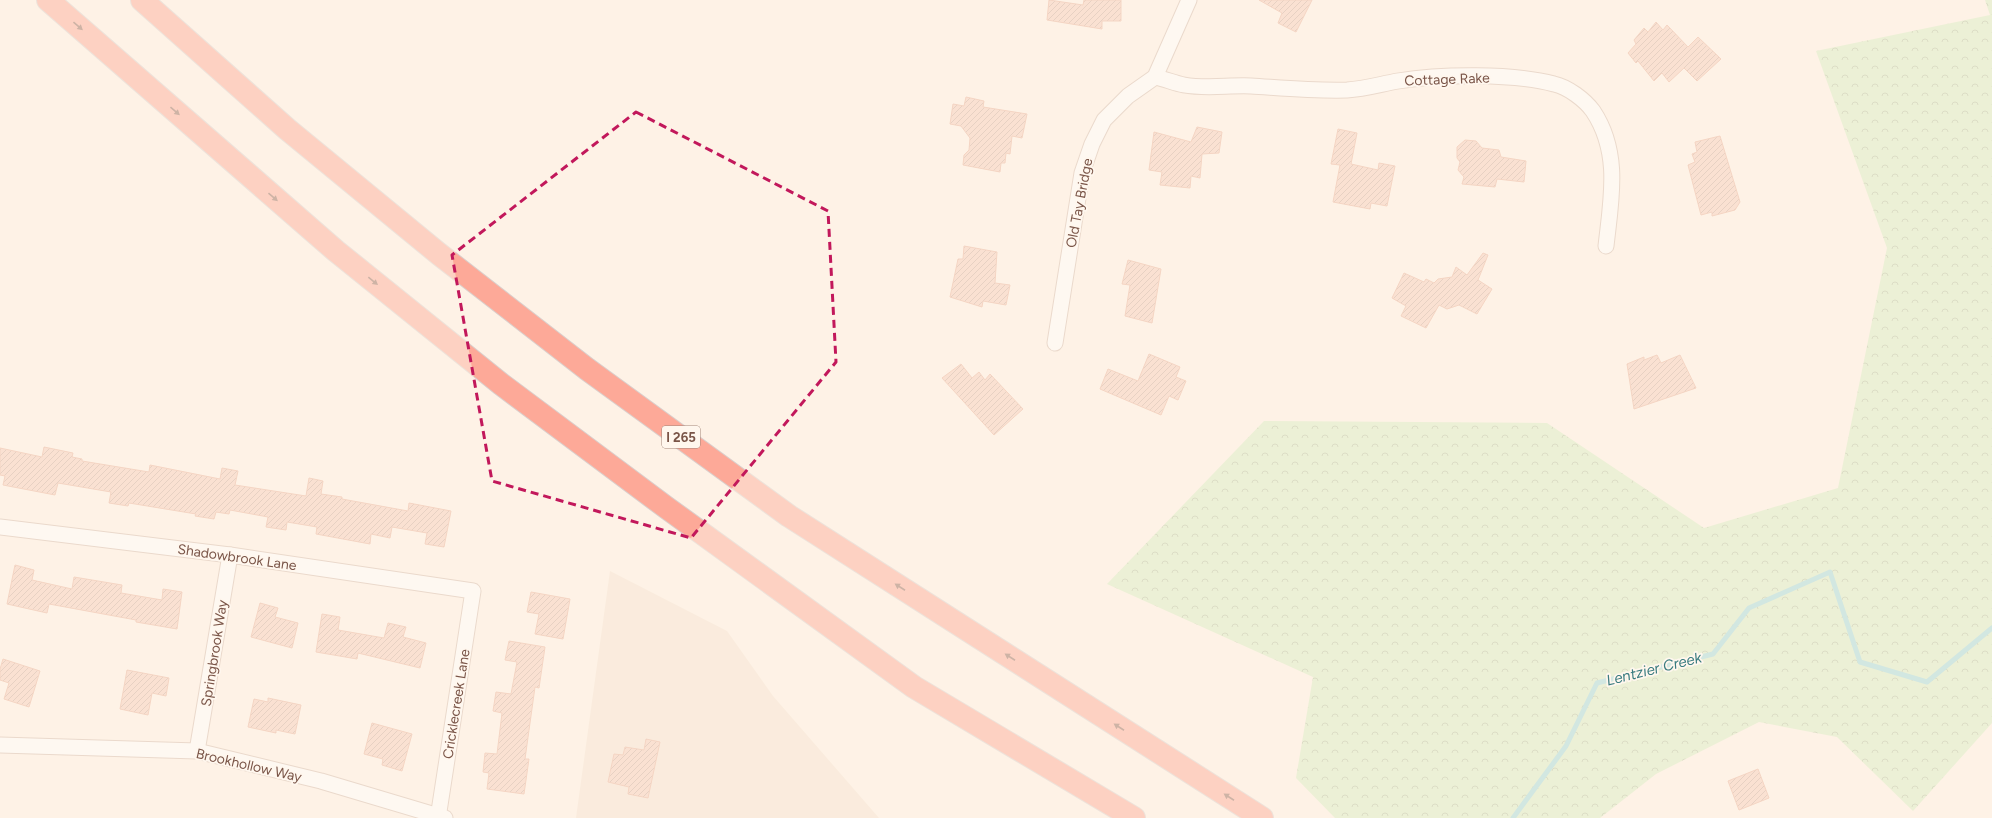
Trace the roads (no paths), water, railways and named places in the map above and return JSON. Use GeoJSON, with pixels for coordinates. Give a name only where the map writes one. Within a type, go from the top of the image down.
{"type":"FeatureCollection","features":[{"type":"Feature","properties":{"kind":"highway"},"geometry":{"type":"LineString","coordinates":[[48,0],[336,251],[501,384],[914,687],[1134,818]]}},
{"type":"Feature","properties":{"kind":"highway","name":"I 265"},"geometry":{"type":"LineString","coordinates":[[142,0],[287,129],[439,254],[587,369],[770,503],[1262,818]]}},
{"type":"Feature","properties":{"kind":"street","name":"Old Tay Bridge"},"geometry":{"type":"LineString","coordinates":[[1054,343],[1082,173],[1092,144],[1104,120],[1128,96],[1155,76],[1190,0]]}},
{"type":"Feature","properties":{"kind":"street","name":"Cottage Rake"},"geometry":{"type":"LineString","coordinates":[[1155,76],[1185,85],[1249,86],[1297,90],[1347,90],[1376,87],[1397,81],[1475,76],[1555,84],[1569,91],[1593,110],[1608,143],[1612,161],[1613,176],[1606,246]]}},
{"type":"Feature","properties":{"kind":"street","name":"Shadowbrook Lane"},"geometry":{"type":"LineString","coordinates":[[0,527],[230,555],[473,591]]}},
{"type":"Feature","properties":{"kind":"street","name":"Springbrook Way"},"geometry":{"type":"LineString","coordinates":[[197,752],[230,555]]}},
{"type":"Feature","properties":{"kind":"street","name":"Cricklecreek Lane"},"geometry":{"type":"LineString","coordinates":[[441,818],[473,591]]}},
{"type":"Feature","properties":{"kind":"street","name":"Brookhollow Way"},"geometry":{"type":"LineString","coordinates":[[0,745],[197,752],[321,781],[441,818]]}},
{"type":"Feature","properties":{"kind":"waterway","name":"Lentzier Creek"},"geometry":{"type":"LineString","coordinates":[[1513,818],[1566,746],[1597,683],[1713,654],[1749,608],[1830,572],[1860,662],[1927,682],[1992,628]]}}]}
